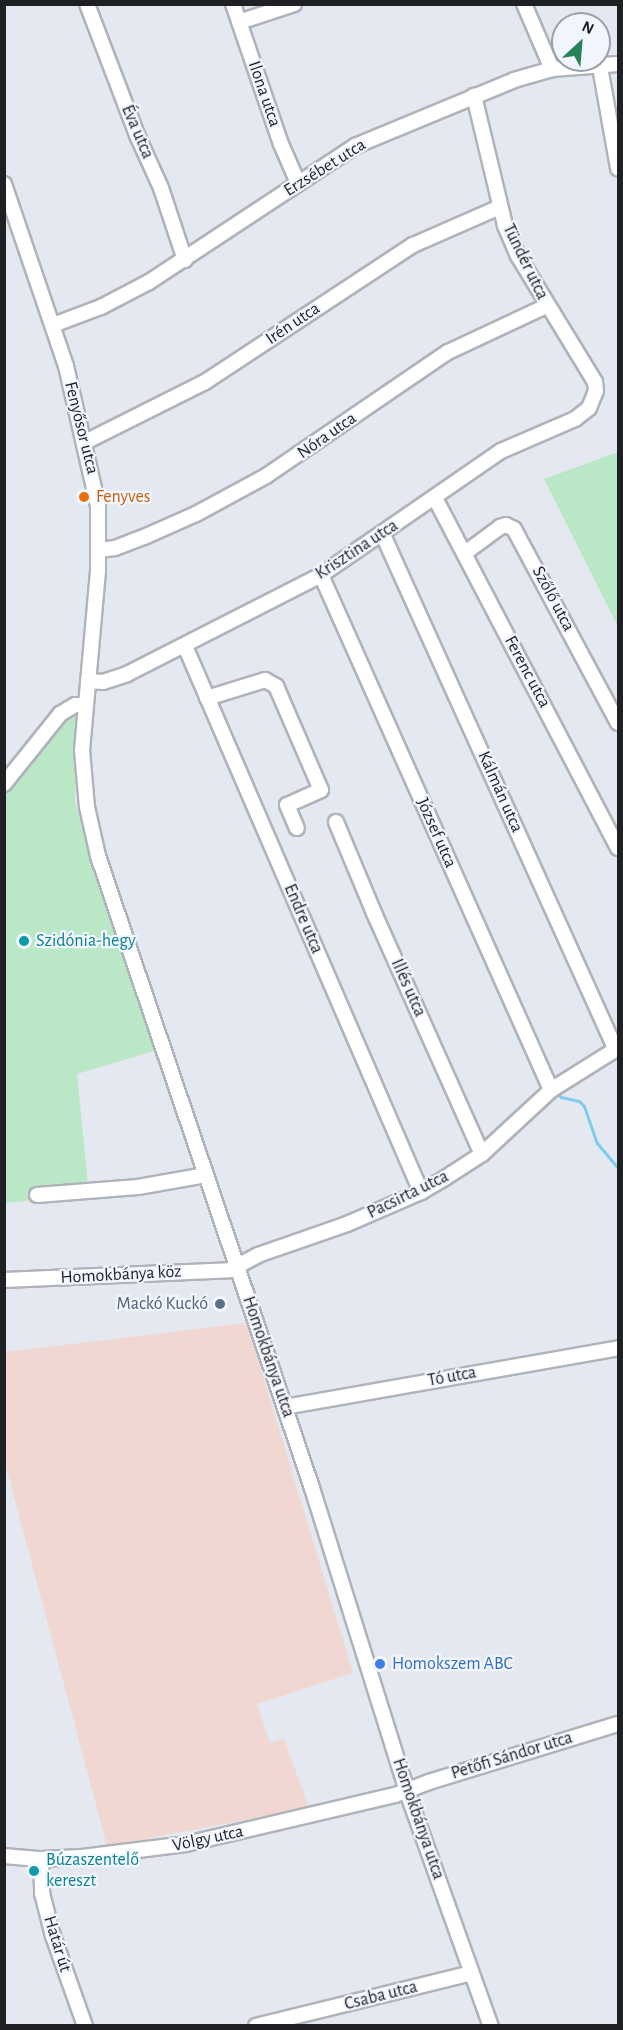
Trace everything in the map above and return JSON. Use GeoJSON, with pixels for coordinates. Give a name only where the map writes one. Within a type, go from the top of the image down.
{"type":"FeatureCollection","features":[{"type":"Feature","properties":{"kind":"street","name":"Éva utca"},"geometry":{"type":"LineString","coordinates":[[87,4],[137,135],[161,188],[185,260]]}},
{"type":"Feature","properties":{"kind":"street","name":"Ilona utca"},"geometry":{"type":"LineString","coordinates":[[233,4],[281,144],[298,183]]}},
{"type":"Feature","properties":{"kind":"street"},"geometry":{"type":"LineString","coordinates":[[238,22],[294,4]]}},
{"type":"Feature","properties":{"kind":"street"},"geometry":{"type":"LineString","coordinates":[[524,4],[551,67]]}},
{"type":"Feature","properties":{"kind":"street","name":"Erzsébet utca"},"geometry":{"type":"LineString","coordinates":[[53,325],[119,298],[185,260],[355,146],[514,80],[551,69]]}},
{"type":"Feature","properties":{"kind":"street"},"geometry":{"type":"LineString","coordinates":[[601,72],[618,168]]}},
{"type":"Feature","properties":{"kind":"street","name":"Tündér utca"},"geometry":{"type":"LineString","coordinates":[[474,96],[500,207],[518,256],[546,306],[595,382]]}},
{"type":"Feature","properties":{"kind":"street","name":"Fenyősor utca"},"geometry":{"type":"LineString","coordinates":[[4,184],[53,325],[85,442],[98,506],[99,550],[88,681]]}},
{"type":"Feature","properties":{"kind":"street","name":"Irén utca"},"geometry":{"type":"LineString","coordinates":[[85,442],[205,382],[413,244],[500,207]]}},
{"type":"Feature","properties":{"kind":"street","name":"Nóra utca"},"geometry":{"type":"LineString","coordinates":[[99,550],[115,548],[144,537],[256,482],[292,461],[448,352],[546,306]]}},
{"type":"Feature","properties":{"kind":"street","name":"Krisztina utca"},"geometry":{"type":"LineString","coordinates":[[88,681],[103,682],[127,674],[321,575],[383,535],[501,451],[583,414],[593,400],[595,382]]}},
{"type":"Feature","properties":{"kind":"street","name":"Ferenc utca"},"geometry":{"type":"LineString","coordinates":[[435,498],[618,848]]}},
{"type":"Feature","properties":{"kind":"street","name":"Szőlő utca"},"geometry":{"type":"LineString","coordinates":[[465,553],[500,527],[506,525],[514,528],[618,723]]}},
{"type":"Feature","properties":{"kind":"street","name":"Kálmán utca"},"geometry":{"type":"LineString","coordinates":[[383,535],[617,1049]]}},
{"type":"Feature","properties":{"kind":"street","name":"József utca"},"geometry":{"type":"LineString","coordinates":[[321,575],[550,1090]]}},
{"type":"Feature","properties":{"kind":"street","name":"Endre utca"},"geometry":{"type":"LineString","coordinates":[[185,646],[421,1192]]}},
{"type":"Feature","properties":{"kind":"street"},"geometry":{"type":"LineString","coordinates":[[207,698],[265,680],[276,686],[321,790],[287,806],[297,828]]}},
{"type":"Feature","properties":{"kind":"street","name":"Homokbánya utca"},"geometry":{"type":"LineString","coordinates":[[88,681],[82,750],[84,778],[98,856],[352,1609],[407,1792],[491,2025]]}},
{"type":"Feature","properties":{"kind":"street"},"geometry":{"type":"LineString","coordinates":[[4,784],[60,714],[75,705],[85,705]]}},
{"type":"Feature","properties":{"kind":"street","name":"Illés utca"},"geometry":{"type":"LineString","coordinates":[[336,822],[374,913],[482,1154]]}},
{"type":"Feature","properties":{"kind":"street","name":"Pacsirta utca"},"geometry":{"type":"LineString","coordinates":[[237,1266],[258,1255],[347,1224],[421,1192],[482,1154],[550,1090],[617,1049]]}},
{"type":"Feature","properties":{"kind":"street"},"geometry":{"type":"LineString","coordinates":[[37,1195],[138,1187],[206,1175]]}},
{"type":"Feature","properties":{"kind":"street","name":"Homokbánya köz"},"geometry":{"type":"LineString","coordinates":[[4,1280],[230,1270],[237,1266]]}},
{"type":"Feature","properties":{"kind":"street","name":"Tó utca"},"geometry":{"type":"LineString","coordinates":[[285,1407],[618,1348]]}},
{"type":"Feature","properties":{"kind":"street","name":"Petőfi Sándor utca"},"geometry":{"type":"LineString","coordinates":[[407,1792],[432,1781],[618,1724]]}},
{"type":"Feature","properties":{"kind":"street","name":"Völgy utca"},"geometry":{"type":"LineString","coordinates":[[4,1856],[41,1859],[123,1853],[186,1844],[407,1792]]}},
{"type":"Feature","properties":{"kind":"street","name":"Határ út"},"geometry":{"type":"LineString","coordinates":[[41,1859],[42,1893],[54,1942],[85,2025]]}},
{"type":"Feature","properties":{"kind":"street","name":"Csaba utca"},"geometry":{"type":"LineString","coordinates":[[256,2025],[471,1973]]}},
{"type":"Feature","properties":{"kind":"shaded area"},"geometry":{"type":"Polygon","coordinates":[[[247,1323],[353,1673],[257,1704],[270,1743],[284,1739],[309,1808],[107,1846],[5,1463],[5,1352],[247,1323]]]}},
{"type":"Feature","properties":{"kind":"green space"},"geometry":{"type":"Polygon","coordinates":[[[618,452],[618,627],[544,479],[618,452]]]}},
{"type":"Feature","properties":{"kind":"green space"},"geometry":{"type":"Polygon","coordinates":[[[78,715],[75,801],[96,879],[157,1050],[77,1074],[89,1195],[5,1203],[4,796],[59,725],[78,715]]]}},
{"type":"Feature","properties":{"kind":"waterway"},"geometry":{"type":"LineString","coordinates":[[556,1092],[561,1097],[579,1101],[584,1106],[597,1143],[618,1168]]}},
{"type":"Feature","properties":{"kind":"place","name":"Fenyves"},"geometry":{"type":"Point","coordinates":[84,497]}},
{"type":"Feature","properties":{"kind":"place","name":"Szidónia-hegy"},"geometry":{"type":"Point","coordinates":[24,941]}},
{"type":"Feature","properties":{"kind":"place","name":"Mackó Kuckó"},"geometry":{"type":"Point","coordinates":[220,1304]}},
{"type":"Feature","properties":{"kind":"place","name":"Homokszem ABC"},"geometry":{"type":"Point","coordinates":[380,1664]}},
{"type":"Feature","properties":{"kind":"place","name":"Búzaszentelő kereszt"},"geometry":{"type":"Point","coordinates":[34,1871]}}]}
